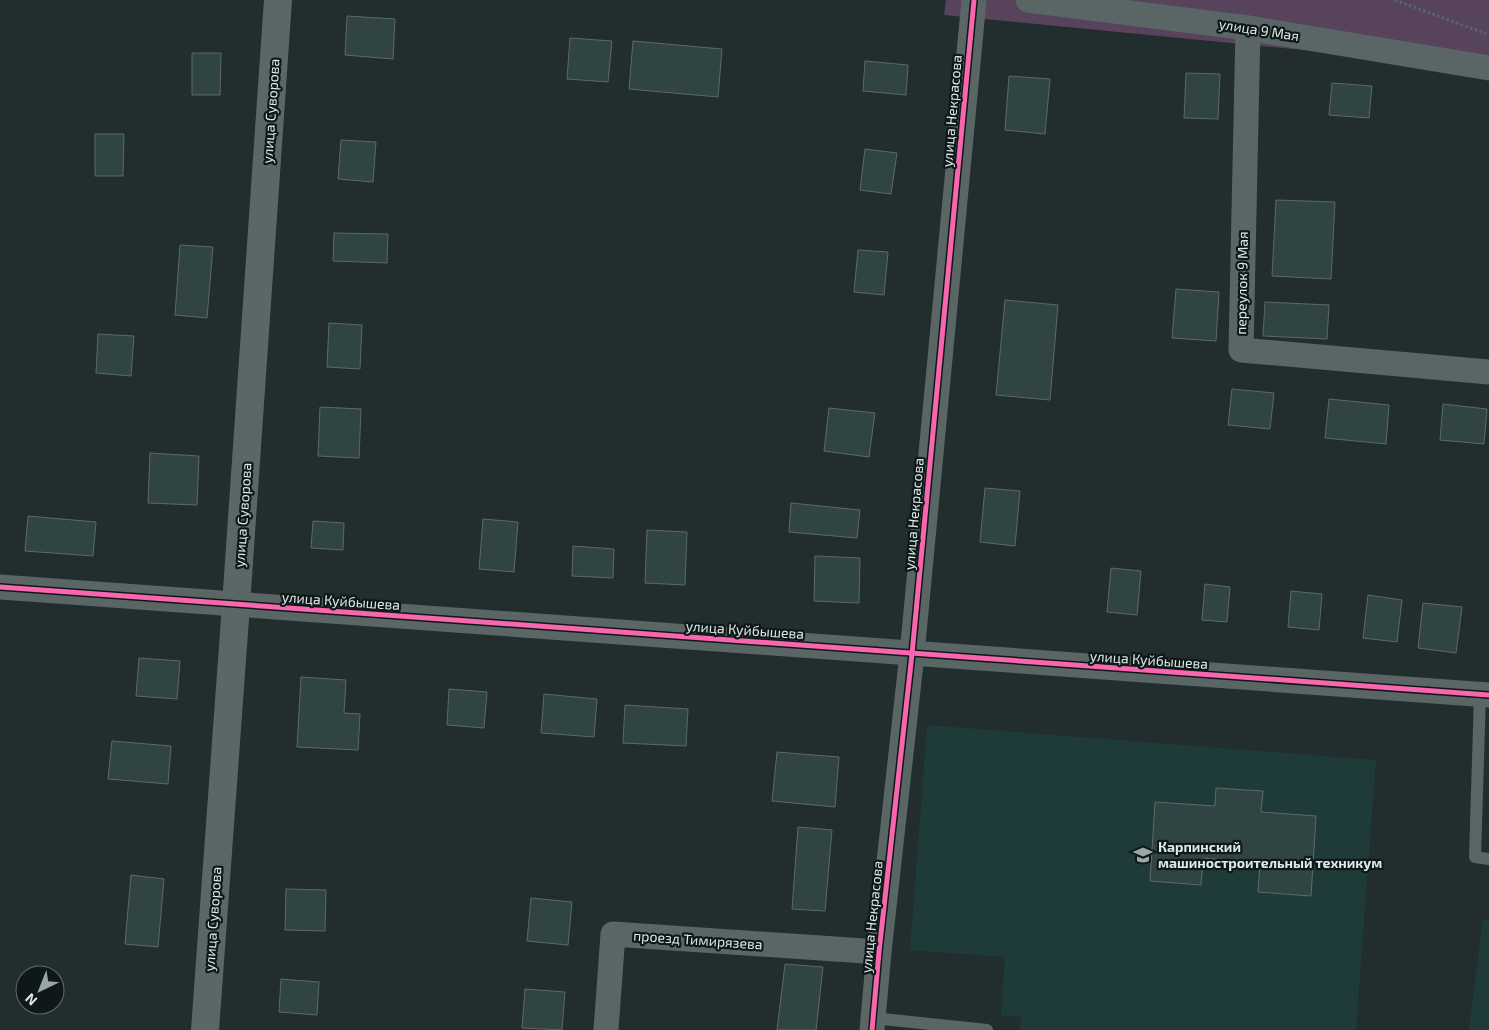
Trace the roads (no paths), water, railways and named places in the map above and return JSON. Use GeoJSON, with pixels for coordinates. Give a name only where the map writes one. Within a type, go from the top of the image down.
{"type":"FeatureCollection","features":[{"type":"Feature","properties":{"kind":"street","name":"улица Суворова"},"geometry":{"type":"LineString","coordinates":[[205,1030],[278,0]]}},
{"type":"Feature","properties":{"kind":"street","name":"улица Некрасова"},"geometry":{"type":"LineString","coordinates":[[873,1024],[879,952],[912,654],[974,0]]}},
{"type":"Feature","properties":{"kind":"street","name":"улица 9 Мая"},"geometry":{"type":"LineString","coordinates":[[1028,0],[1248,28],[1489,68]]}},
{"type":"Feature","properties":{"kind":"street","name":"переулок 9 Мая"},"geometry":{"type":"LineString","coordinates":[[1248,28],[1241,350],[1489,372]]}},
{"type":"Feature","properties":{"kind":"street","name":"улица Куйбышева"},"geometry":{"type":"LineString","coordinates":[[0,588],[1485,695]]}},
{"type":"Feature","properties":{"kind":"street","name":"проезд Тимирязева"},"geometry":{"type":"LineString","coordinates":[[606,1030],[613,934],[879,952]]}},
{"type":"Feature","properties":{"kind":"lane"},"geometry":{"type":"LineString","coordinates":[[1485,695],[1475,857],[1489,859]]}},
{"type":"Feature","properties":{"kind":"lane"},"geometry":{"type":"LineString","coordinates":[[873,1024],[988,1030]]}},
{"type":"Feature","properties":{"kind":"place","name":"Карпинский машиностроительный техникум"},"geometry":{"type":"Point","coordinates":[1143,855]}}]}
